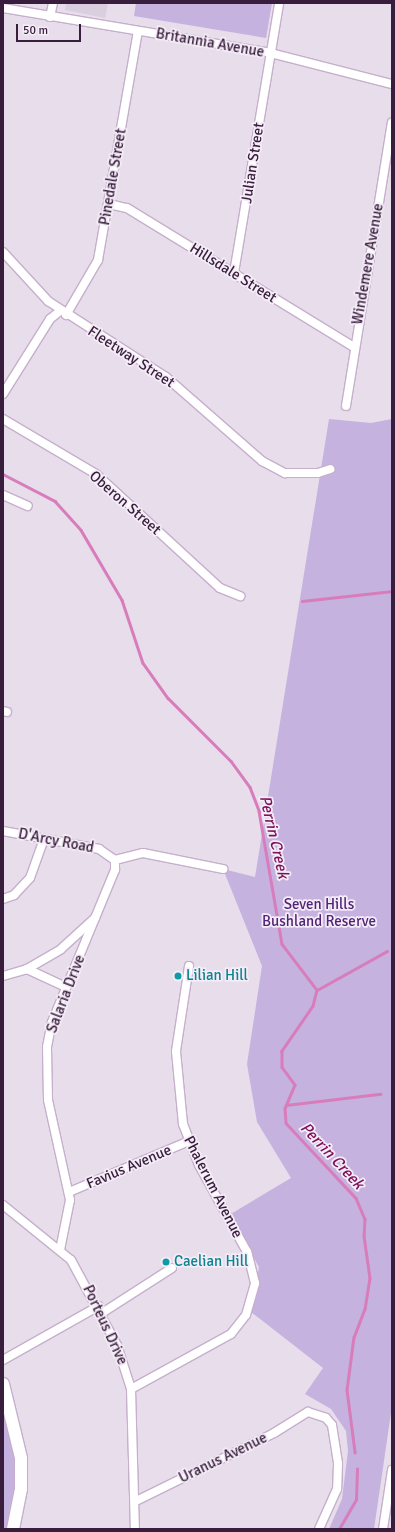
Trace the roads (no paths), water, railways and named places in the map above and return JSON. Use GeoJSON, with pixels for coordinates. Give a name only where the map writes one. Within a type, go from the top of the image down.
{"type":"FeatureCollection","features":[{"type":"Feature","properties":{"kind":"main road"},"geometry":{"type":"LineString","coordinates":[[3,1384],[22,1463],[21,1489],[13,1529]]}},
{"type":"Feature","properties":{"kind":"street"},"geometry":{"type":"LineString","coordinates":[[50,17],[53,3]]}},
{"type":"Feature","properties":{"kind":"street","name":"Julian Street"},"geometry":{"type":"LineString","coordinates":[[234,274],[279,3]]}},
{"type":"Feature","properties":{"kind":"street","name":"Britannia Avenue"},"geometry":{"type":"LineString","coordinates":[[3,10],[271,53],[392,84]]}},
{"type":"Feature","properties":{"kind":"street","name":"Pinedale Street"},"geometry":{"type":"LineString","coordinates":[[3,394],[50,319],[63,313],[98,260],[109,204],[138,31]]}},
{"type":"Feature","properties":{"kind":"street","name":"Windemere Avenue"},"geometry":{"type":"LineString","coordinates":[[346,406],[354,347],[392,123]]}},
{"type":"Feature","properties":{"kind":"street","name":"Hillsdale Street"},"geometry":{"type":"LineString","coordinates":[[109,204],[127,208],[354,347]]}},
{"type":"Feature","properties":{"kind":"street","name":"Fleetway Street"},"geometry":{"type":"LineString","coordinates":[[3,252],[63,313],[166,377],[274,469],[285,473],[318,473],[330,469]]}},
{"type":"Feature","properties":{"kind":"street","name":"Oberon Street"},"geometry":{"type":"LineString","coordinates":[[3,419],[96,474],[220,588],[240,596]]}},
{"type":"Feature","properties":{"kind":"street"},"geometry":{"type":"LineString","coordinates":[[3,495],[28,506]]}},
{"type":"Feature","properties":{"kind":"street","name":"D'Arcy Road"},"geometry":{"type":"LineString","coordinates":[[3,831],[99,849],[115,860]]}},
{"type":"Feature","properties":{"kind":"street"},"geometry":{"type":"LineString","coordinates":[[3,899],[14,895],[30,878],[44,839]]}},
{"type":"Feature","properties":{"kind":"street"},"geometry":{"type":"LineString","coordinates":[[115,860],[143,852],[223,869]]}},
{"type":"Feature","properties":{"kind":"street","name":"Salaria Drive"},"geometry":{"type":"LineString","coordinates":[[60,1250],[70,1208],[69,1192],[48,1100],[47,1047],[66,987],[116,870],[115,860]]}},
{"type":"Feature","properties":{"kind":"street"},"geometry":{"type":"LineString","coordinates":[[3,976],[27,969],[61,949],[97,916]]}},
{"type":"Feature","properties":{"kind":"street","name":"Phalerum Avenue"},"geometry":{"type":"LineString","coordinates":[[131,1389],[219,1344],[240,1324],[252,1300],[253,1267],[188,1141],[178,1097],[176,1052],[189,966]]}},
{"type":"Feature","properties":{"kind":"street"},"geometry":{"type":"LineString","coordinates":[[27,969],[66,987]]}},
{"type":"Feature","properties":{"kind":"street","name":"Favius Avenue"},"geometry":{"type":"LineString","coordinates":[[69,1192],[188,1141]]}},
{"type":"Feature","properties":{"kind":"street","name":"Porteus Drive"},"geometry":{"type":"LineString","coordinates":[[3,1205],[60,1250],[81,1274],[100,1310],[123,1361],[131,1389],[136,1501],[135,1529]]}},
{"type":"Feature","properties":{"kind":"street"},"geometry":{"type":"LineString","coordinates":[[3,1360],[100,1310],[172,1268]]}},
{"type":"Feature","properties":{"kind":"street","name":"Uranus Avenue"},"geometry":{"type":"LineString","coordinates":[[136,1501],[274,1433],[308,1412],[326,1418],[332,1425],[338,1464],[337,1489],[330,1512],[319,1529]]}},
{"type":"Feature","properties":{"kind":"street"},"geometry":{"type":"LineString","coordinates":[[383,1529],[392,1470]]}},
{"type":"Feature","properties":{"kind":"waterway","name":"Perrin Creek"},"geometry":{"type":"LineString","coordinates":[[3,474],[55,501],[81,530],[122,600],[143,663],[168,698],[231,761],[250,787],[259,811],[282,944],[317,990],[313,1006],[282,1051],[282,1067],[295,1085],[285,1108],[286,1123],[356,1198],[365,1219],[364,1236],[370,1278],[365,1309],[354,1337],[347,1390],[355,1452]]}},
{"type":"Feature","properties":{"kind":"waterway"},"geometry":{"type":"LineString","coordinates":[[302,601],[392,591]]}},
{"type":"Feature","properties":{"kind":"waterway"},"geometry":{"type":"LineString","coordinates":[[317,990],[387,951]]}},
{"type":"Feature","properties":{"kind":"waterway"},"geometry":{"type":"LineString","coordinates":[[286,1105],[380,1094]]}},
{"type":"Feature","properties":{"kind":"waterway"},"geometry":{"type":"LineString","coordinates":[[339,1529],[356,1499],[357,1469]]}},
{"type":"Feature","properties":{"kind":"place","name":"Lilian Hill"},"geometry":{"type":"Point","coordinates":[178,976]}},
{"type":"Feature","properties":{"kind":"place","name":"Caelian Hill"},"geometry":{"type":"Point","coordinates":[166,1262]}},
{"type":"Feature","properties":{"kind":"park label","name":"Seven Hills Bushland Reserve"},"geometry":{"type":"Point","coordinates":[319,912]}}]}
